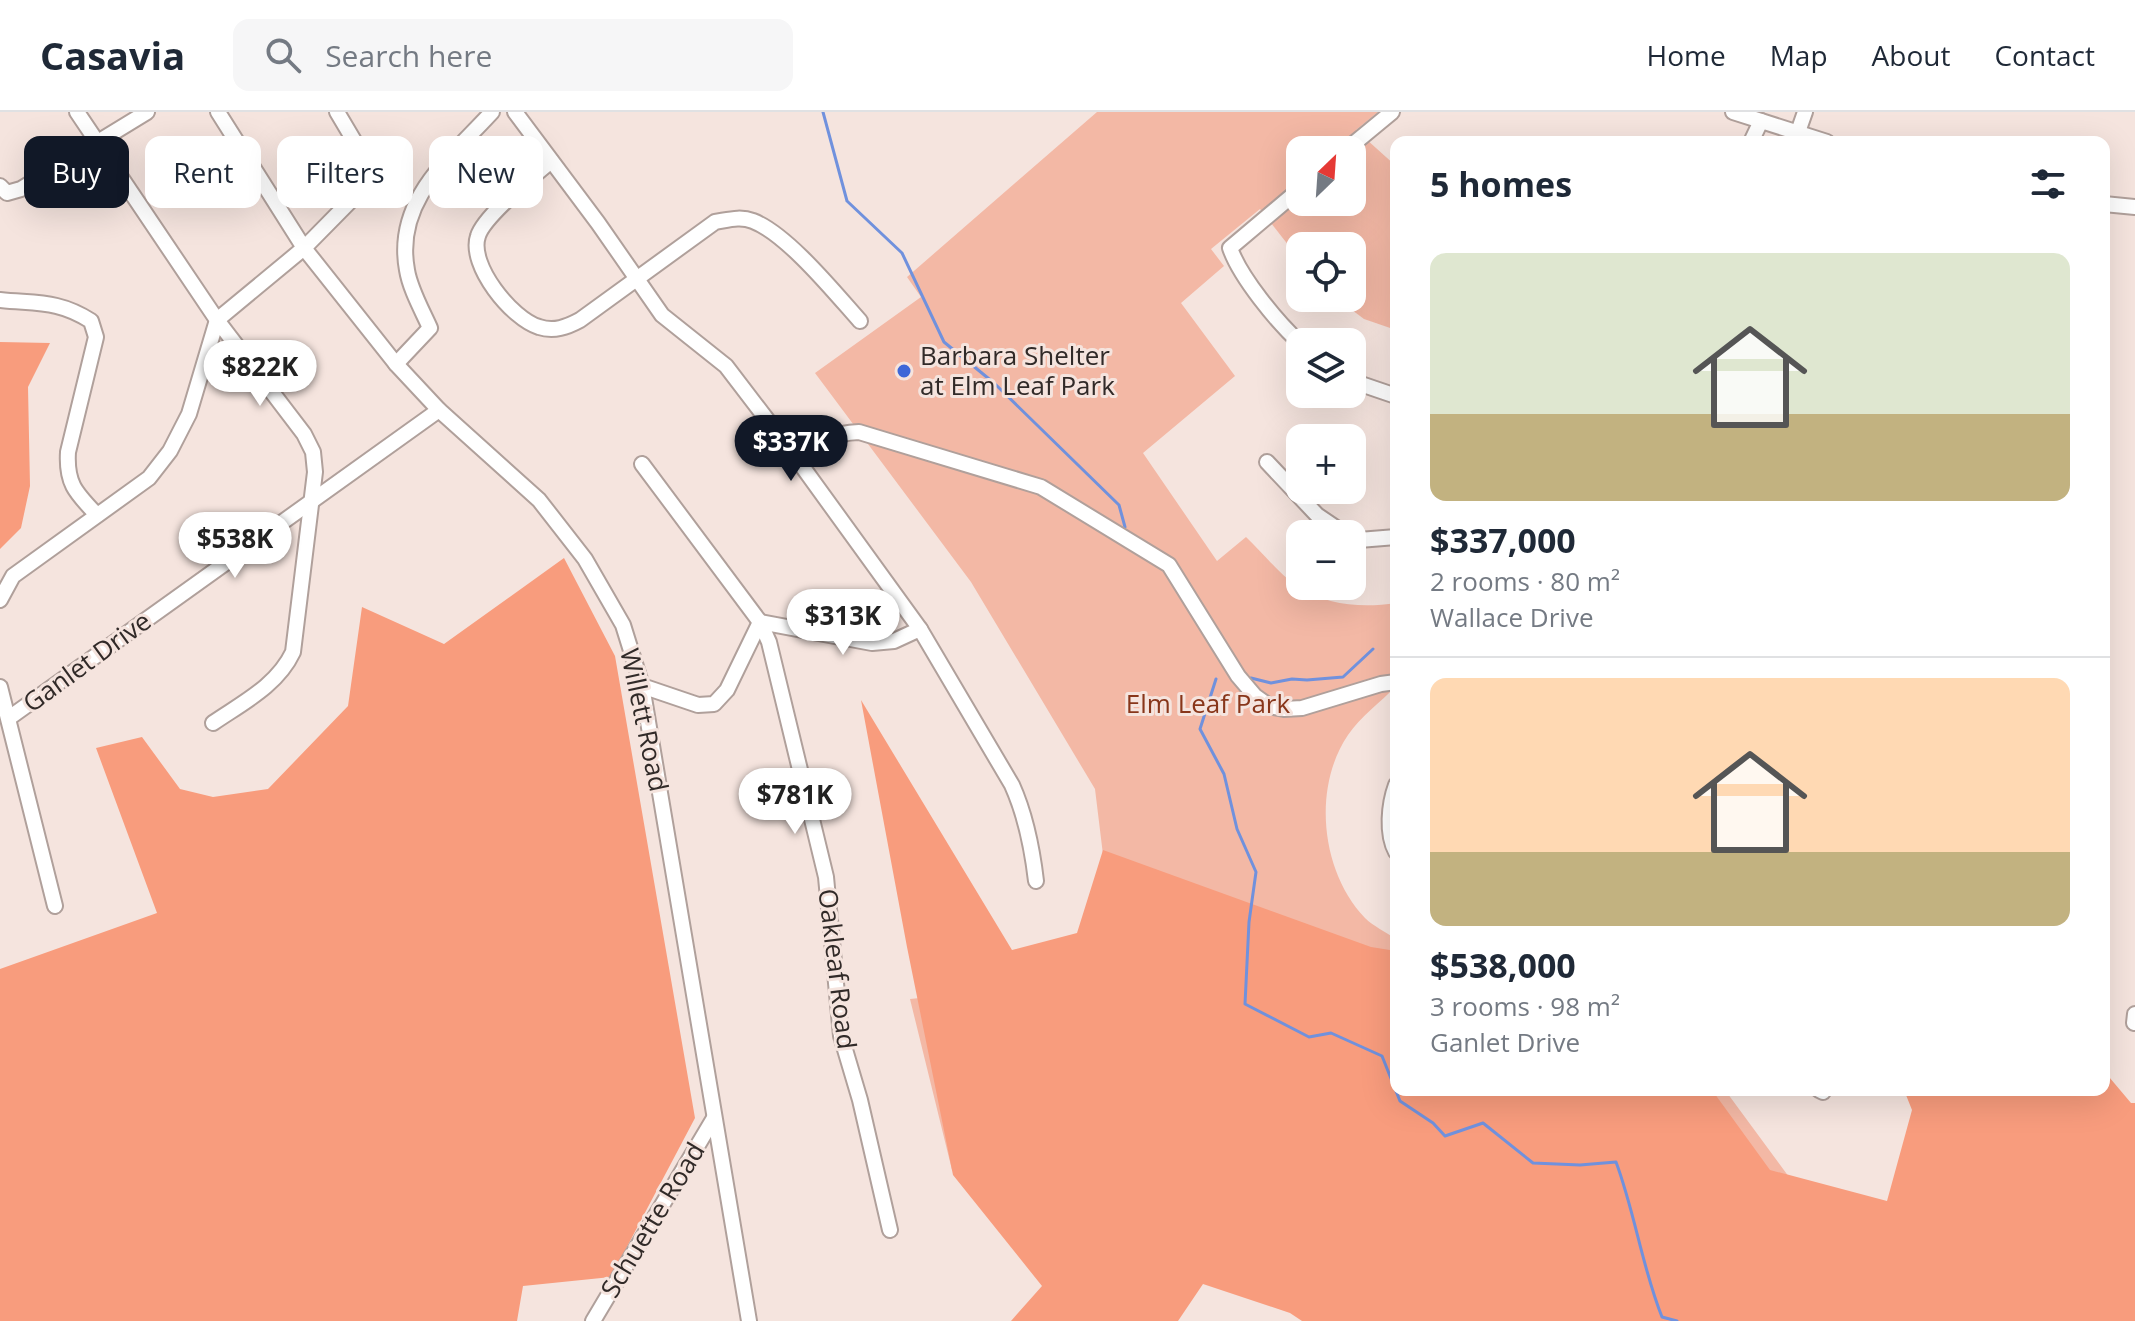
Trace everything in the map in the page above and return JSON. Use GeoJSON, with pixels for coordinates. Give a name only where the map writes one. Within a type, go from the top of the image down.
{"type":"FeatureCollection","features":[{"type":"Feature","properties":{"kind":"street"},"geometry":{"type":"LineString","coordinates":[[77,112],[95,136]]}},
{"type":"Feature","properties":{"kind":"street"},"geometry":{"type":"LineString","coordinates":[[109,136],[147,112]]}},
{"type":"Feature","properties":{"kind":"street","name":"Willett Road"},"geometry":{"type":"LineString","coordinates":[[218,112],[304,248],[396,364],[439,410],[539,500],[585,559],[623,625],[642,686],[749,1321]]}},
{"type":"Feature","properties":{"kind":"street"},"geometry":{"type":"LineString","coordinates":[[0,600],[13,576],[149,478],[170,451],[189,414],[217,320],[304,248],[375,176],[337,112]]}},
{"type":"Feature","properties":{"kind":"street"},"geometry":{"type":"LineString","coordinates":[[396,364],[430,328],[407,272],[405,244],[416,199],[492,112]]}},
{"type":"Feature","properties":{"kind":"street"},"geometry":{"type":"LineString","coordinates":[[515,112],[662,315],[726,366],[920,629],[1012,785],[1031,843],[1036,881]]}},
{"type":"Feature","properties":{"kind":"street"},"geometry":{"type":"LineString","coordinates":[[1363,136],[1392,112]]}},
{"type":"Feature","properties":{"kind":"street"},"geometry":{"type":"LineString","coordinates":[[1733,112],[1810,136]]}},
{"type":"Feature","properties":{"kind":"street"},"geometry":{"type":"LineString","coordinates":[[1798,132],[1805,112]]}},
{"type":"Feature","properties":{"kind":"street"},"geometry":{"type":"LineString","coordinates":[[1754,136],[1761,121]]}},
{"type":"Feature","properties":{"kind":"street"},"geometry":{"type":"LineString","coordinates":[[551,161],[486,221],[477,236],[482,270],[509,307],[540,328],[563,329],[580,320],[715,222],[738,218],[754,221],[802,258],[860,321]]}},
{"type":"Feature","properties":{"kind":"street"},"geometry":{"type":"LineString","coordinates":[[0,186],[7,193],[24,187]]}},
{"type":"Feature","properties":{"kind":"street"},"geometry":{"type":"LineString","coordinates":[[129,187],[217,320],[304,434],[313,452],[312,502],[293,652],[286,667],[272,682],[213,723]]}},
{"type":"Feature","properties":{"kind":"street"},"geometry":{"type":"LineString","coordinates":[[1286,201],[1230,248],[1236,266],[1286,329]]}},
{"type":"Feature","properties":{"kind":"street"},"geometry":{"type":"LineString","coordinates":[[2110,205],[2135,207]]}},
{"type":"Feature","properties":{"kind":"street"},"geometry":{"type":"LineString","coordinates":[[0,300],[54,304],[74,310],[91,321],[96,337],[68,452],[67,468],[74,490],[97,515]]}},
{"type":"Feature","properties":{"kind":"street"},"geometry":{"type":"LineString","coordinates":[[1366,386],[1390,394]]}},
{"type":"Feature","properties":{"kind":"street","name":"Ganlet Drive"},"geometry":{"type":"LineString","coordinates":[[9,718],[439,410]]}},
{"type":"Feature","properties":{"kind":"street"},"geometry":{"type":"LineString","coordinates":[[794,455],[816,440],[836,432],[859,432],[1041,487],[1169,565],[1238,676],[1255,696],[1269,706],[1302,708],[1390,683]]}},
{"type":"Feature","properties":{"kind":"street"},"geometry":{"type":"LineString","coordinates":[[1267,462],[1324,520]]}},
{"type":"Feature","properties":{"kind":"street","name":"Oakleaf Road"},"geometry":{"type":"LineString","coordinates":[[642,464],[760,622],[769,642],[826,877],[841,1036],[860,1100],[890,1230]]}},
{"type":"Feature","properties":{"kind":"street"},"geometry":{"type":"LineString","coordinates":[[1366,539],[1390,537]]}},
{"type":"Feature","properties":{"kind":"street"},"geometry":{"type":"LineString","coordinates":[[642,686],[698,705],[714,704],[727,690],[760,622],[872,643],[894,641],[920,629]]}},
{"type":"Feature","properties":{"kind":"street"},"geometry":{"type":"LineString","coordinates":[[0,687],[55,906]]}},
{"type":"Feature","properties":{"kind":"street","name":"Schuette Road"},"geometry":{"type":"LineString","coordinates":[[593,1321],[714,1118]]}},
{"type":"Feature","properties":{"kind":"green space","name":"Elm Leaf Park"},"geometry":{"type":"Polygon","coordinates":[[[1097,112],[1378,112],[1356,130],[1363,136],[1286,136],[1286,216],[1366,216],[1366,139],[1390,161],[1390,328],[1364,319],[1355,312],[1366,312],[1366,232],[1286,232],[1286,242],[1260,209],[1211,249],[1224,266],[1181,303],[1235,376],[1143,453],[1217,561],[1246,537],[1286,578],[1286,600],[1390,603],[1390,692],[1353,728],[1337,756],[1329,779],[1326,829],[1331,854],[1350,899],[1365,918],[1390,935],[1390,1096],[1729,1096],[1811,1207],[974,1151],[952,1170],[910,999],[1118,978],[1095,789],[971,582],[815,373],[921,297],[907,277],[1097,112]]]}},
{"type":"Feature","properties":{"kind":"shaded area"},"geometry":{"type":"Polygon","coordinates":[[[0,342],[50,343],[28,387],[30,486],[21,528],[0,549],[0,342]]]}},
{"type":"Feature","properties":{"kind":"shaded area"},"geometry":{"type":"Polygon","coordinates":[[[564,558],[615,656],[695,1118],[611,1277],[523,1286],[517,1321],[0,1321],[0,969],[157,913],[96,748],[142,737],[180,789],[213,797],[268,789],[348,706],[362,607],[444,644],[564,558]]]}},
{"type":"Feature","properties":{"kind":"shaded area"},"geometry":{"type":"Polygon","coordinates":[[[861,700],[1012,950],[1077,933],[1103,850],[1371,947],[1390,950],[1390,1096],[1716,1096],[1770,1170],[1887,1201],[1912,1110],[1906,1096],[2110,1096],[2110,1078],[2131,1103],[2135,1103],[2135,1321],[1302,1321],[1290,1313],[1203,1284],[1178,1321],[1011,1321],[1042,1286],[953,1175],[861,700]]]}},
{"type":"Feature","properties":{"kind":"waterway"},"geometry":{"type":"LineString","coordinates":[[823,112],[847,201],[902,253],[944,342],[994,383],[1119,505],[1125,527]]}},
{"type":"Feature","properties":{"kind":"waterway"},"geometry":{"type":"LineString","coordinates":[[1251,678],[1271,683],[1343,677],[1373,649]]}},
{"type":"Feature","properties":{"kind":"waterway"},"geometry":{"type":"LineString","coordinates":[[1216,679],[1200,729],[1224,774],[1237,829],[1256,872],[1249,922],[1245,1004],[1309,1037],[1331,1033],[1382,1056],[1390,1076]]}},
{"type":"Feature","properties":{"kind":"waterway"},"geometry":{"type":"LineString","coordinates":[[1398,1096],[1400,1101],[1433,1123],[1445,1136],[1483,1123],[1533,1163],[1580,1165],[1616,1162],[1662,1317],[1677,1321]]}},
{"type":"Feature","properties":{"kind":"place","name":"Barbara Shelter at Elm Leaf Park"},"geometry":{"type":"Point","coordinates":[904,371]}}]}
